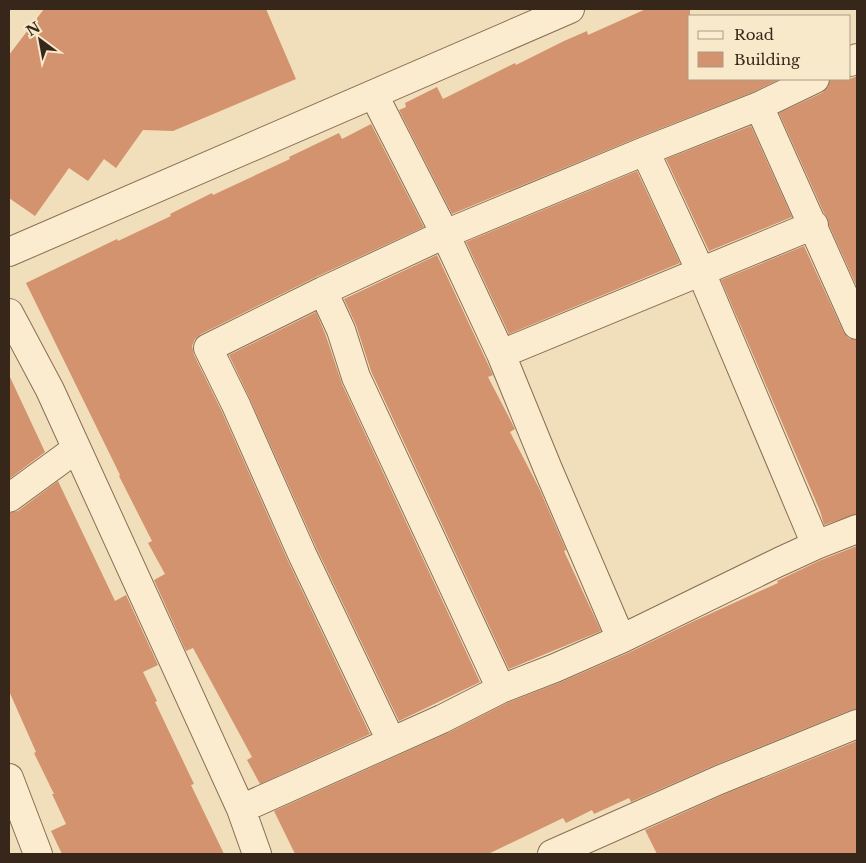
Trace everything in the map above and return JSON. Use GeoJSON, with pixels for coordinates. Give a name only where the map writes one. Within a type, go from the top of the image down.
{"type":"FeatureCollection","features":[{"type":"Feature","properties":{"kind":"street"},"geometry":{"type":"LineString","coordinates":[[9,252],[570,9]]}},
{"type":"Feature","properties":{"kind":"street"},"geometry":{"type":"LineString","coordinates":[[391,741],[302,554],[236,405],[208,348],[323,291],[445,234],[645,150],[759,106],[813,80]]}},
{"type":"Feature","properties":{"kind":"street"},"geometry":{"type":"LineString","coordinates":[[374,95],[445,234],[502,354],[548,470],[621,639]]}},
{"type":"Feature","properties":{"kind":"street"},"geometry":{"type":"LineString","coordinates":[[759,106],[814,225],[857,325]]}},
{"type":"Feature","properties":{"kind":"street"},"geometry":{"type":"LineString","coordinates":[[645,150],[701,272],[816,545]]}},
{"type":"Feature","properties":{"kind":"street"},"geometry":{"type":"LineString","coordinates":[[502,354],[814,225]]}},
{"type":"Feature","properties":{"kind":"street"},"geometry":{"type":"LineString","coordinates":[[323,291],[341,330],[356,377],[501,689]]}},
{"type":"Feature","properties":{"kind":"street"},"geometry":{"type":"LineString","coordinates":[[9,313],[50,390],[241,809],[258,854]]}},
{"type":"Feature","properties":{"kind":"street"},"geometry":{"type":"LineString","coordinates":[[9,498],[76,449]]}},
{"type":"Feature","properties":{"kind":"street"},"geometry":{"type":"LineString","coordinates":[[241,809],[442,719],[501,689],[621,639],[816,545],[857,529]]}},
{"type":"Feature","properties":{"kind":"street"},"geometry":{"type":"LineString","coordinates":[[552,854],[719,780],[857,724]]}},
{"type":"Feature","properties":{"kind":"street"},"geometry":{"type":"LineString","coordinates":[[9,778],[38,854]]}},
{"type":"Feature","properties":{"kind":"building"},"geometry":{"type":"Polygon","coordinates":[[[44,9],[266,9],[296,79],[173,131],[143,130],[116,168],[104,159],[88,181],[69,168],[35,216],[9,198],[9,55],[44,9]]]}},
{"type":"Feature","properties":{"kind":"building"},"geometry":{"type":"Polygon","coordinates":[[[646,9],[690,9],[690,15],[688,15],[688,80],[778,80],[753,92],[452,214],[399,110],[406,107],[405,103],[437,87],[443,99],[564,41],[587,31],[588,35],[646,9]]]}},
{"type":"Feature","properties":{"kind":"building"},"geometry":{"type":"Polygon","coordinates":[[[857,76],[857,287],[779,113],[822,93],[828,87],[830,80],[851,79],[857,76]]]}},
{"type":"Feature","properties":{"kind":"building"},"geometry":{"type":"Polygon","coordinates":[[[371,124],[424,227],[316,277],[201,334],[195,339],[192,346],[194,355],[222,412],[288,561],[370,734],[260,784],[247,760],[252,757],[193,648],[186,651],[154,580],[165,574],[148,543],[152,541],[26,283],[117,239],[118,241],[171,216],[170,214],[212,193],[213,195],[290,159],[289,157],[339,133],[342,139],[371,124]]]}},
{"type":"Feature","properties":{"kind":"building"},"geometry":{"type":"Polygon","coordinates":[[[751,126],[792,217],[709,251],[666,159],[751,126]]]}},
{"type":"Feature","properties":{"kind":"building"},"geometry":{"type":"Polygon","coordinates":[[[637,171],[680,263],[509,334],[466,242],[637,171]]]}},
{"type":"Feature","properties":{"kind":"building"},"geometry":{"type":"Polygon","coordinates":[[[804,246],[843,331],[848,338],[857,340],[857,514],[824,525],[820,511],[721,280],[804,246]]]}},
{"type":"Feature","properties":{"kind":"building"},"geometry":{"type":"Polygon","coordinates":[[[437,255],[493,375],[488,377],[515,429],[510,432],[539,488],[566,550],[564,551],[601,631],[509,669],[371,371],[356,325],[344,299],[437,255]]]}},
{"type":"Feature","properties":{"kind":"building"},"geometry":{"type":"Polygon","coordinates":[[[316,312],[342,384],[480,682],[399,721],[316,547],[229,355],[316,312]]]}},
{"type":"Feature","properties":{"kind":"building"},"geometry":{"type":"Polygon","coordinates":[[[9,375],[45,452],[9,479],[9,375]]]}},
{"type":"Feature","properties":{"kind":"building"},"geometry":{"type":"Polygon","coordinates":[[[58,481],[115,601],[126,595],[158,665],[143,672],[157,701],[155,702],[194,784],[191,785],[224,854],[62,854],[51,831],[66,824],[9,691],[9,513],[18,511],[58,481]]]}},
{"type":"Feature","properties":{"kind":"building"},"geometry":{"type":"Polygon","coordinates":[[[857,546],[857,709],[713,766],[631,802],[629,798],[594,814],[592,810],[566,823],[563,818],[488,854],[295,854],[274,811],[448,733],[507,703],[628,653],[778,583],[777,581],[821,560],[857,546]]]}},
{"type":"Feature","properties":{"kind":"building"},"geometry":{"type":"Polygon","coordinates":[[[857,741],[857,854],[657,854],[645,830],[725,794],[857,741]]]}}]}
